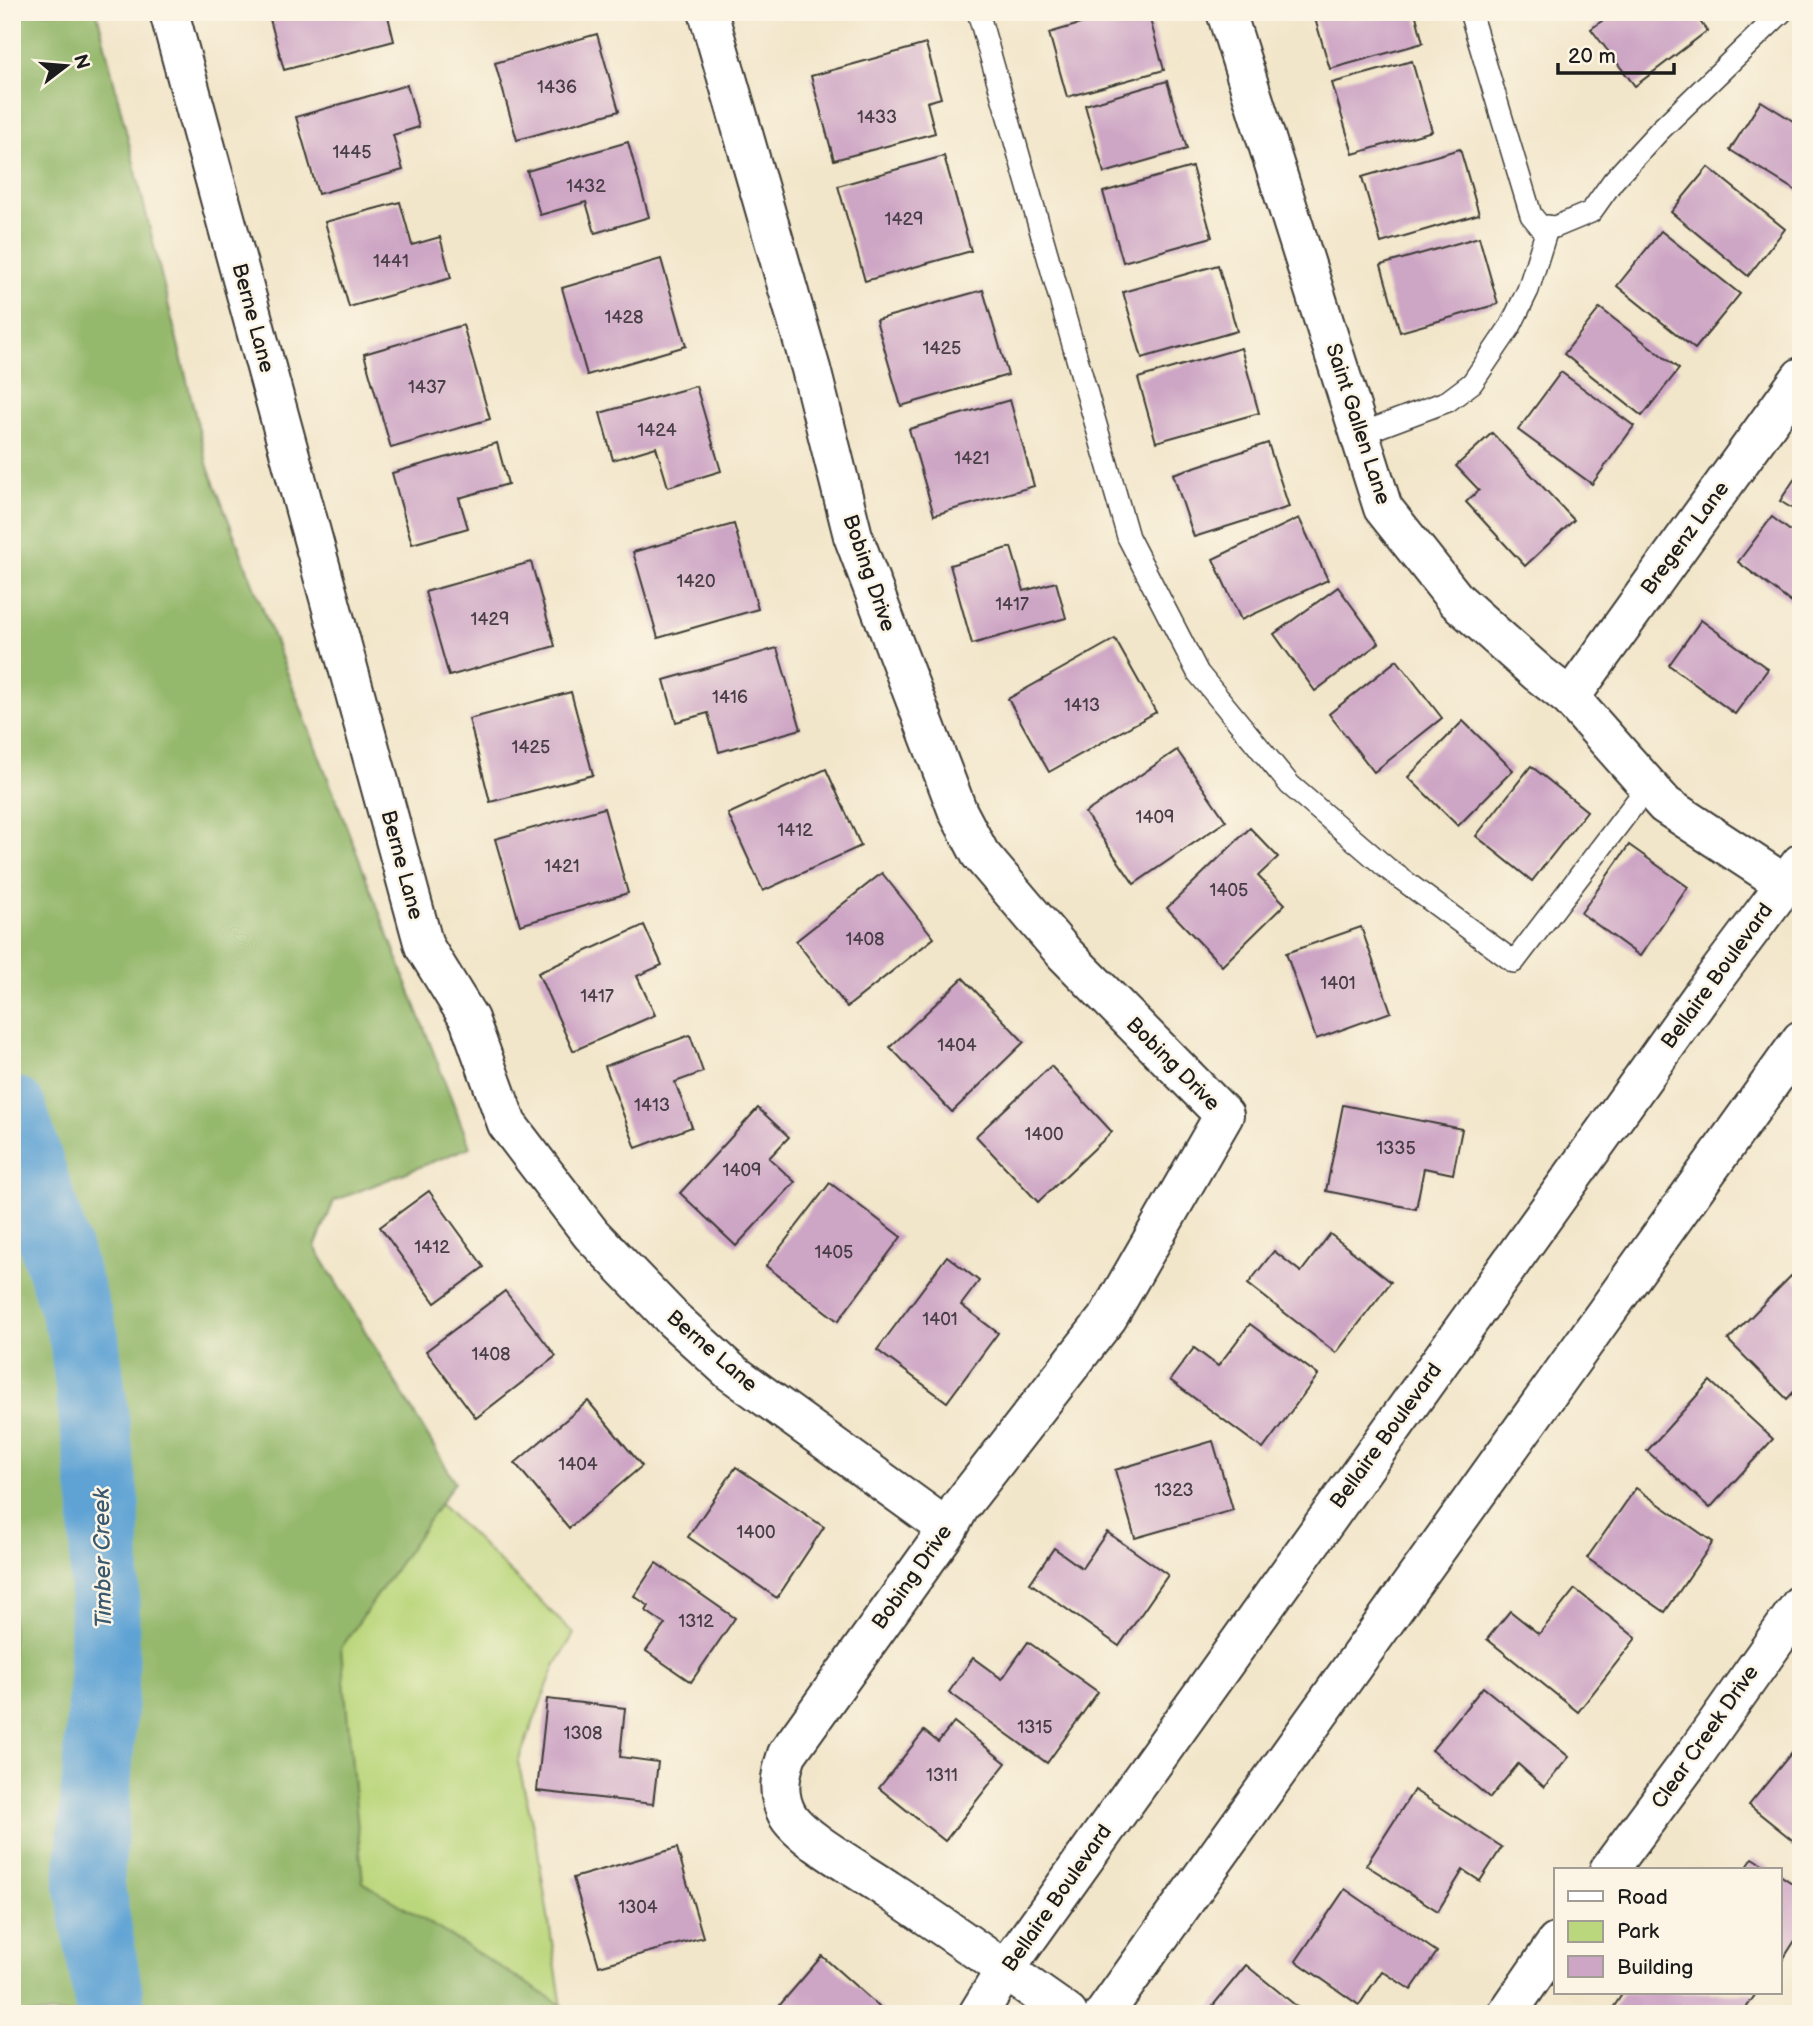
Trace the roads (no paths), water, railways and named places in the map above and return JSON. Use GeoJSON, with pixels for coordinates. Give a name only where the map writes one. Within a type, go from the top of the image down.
{"type":"FeatureCollection","features":[{"type":"Feature","properties":{"kind":"street","name":"Berne Lane"},"geometry":{"type":"LineString","coordinates":[[169,12],[424,946],[468,1019],[507,1124],[591,1234],[683,1328],[731,1372],[948,1529]]}},
{"type":"Feature","properties":{"kind":"street","name":"Bobing Drive"},"geometry":{"type":"LineString","coordinates":[[708,12],[811,369],[853,536],[958,812],[980,854],[1065,954],[1224,1115],[1108,1317],[960,1507],[948,1529],[787,1754],[780,1775],[781,1796],[788,1816],[802,1833],[1068,2014]]}},
{"type":"Feature","properties":{"kind":"street","name":"Saint Gallen Lane"},"geometry":{"type":"LineString","coordinates":[[1226,12],[1383,508],[1456,600],[1570,698],[1665,806],[1797,884]]}},
{"type":"Feature","properties":{"kind":"street","name":"Bregenz Lane"},"geometry":{"type":"LineString","coordinates":[[1570,698],[1801,377]]}},
{"type":"Feature","properties":{"kind":"street","name":"Bellaire Boulevard"},"geometry":{"type":"LineString","coordinates":[[978,2014],[1005,1970],[1712,981],[1797,884]]}},
{"type":"Feature","properties":{"kind":"street"},"geometry":{"type":"LineString","coordinates":[[1104,2014],[1801,1040]]}},
{"type":"Feature","properties":{"kind":"street","name":"Clear Creek Drive"},"geometry":{"type":"LineString","coordinates":[[1610,1868],[1801,1604]]}},
{"type":"Feature","properties":{"kind":"street"},"geometry":{"type":"LineString","coordinates":[[1507,2014],[1554,1946]]}},
{"type":"Feature","properties":{"kind":"lane"},"geometry":{"type":"LineString","coordinates":[[978,12],[1128,537],[1198,673],[1290,785],[1388,869],[1514,962],[1648,786]]}},
{"type":"Feature","properties":{"kind":"lane"},"geometry":{"type":"LineString","coordinates":[[1470,12],[1531,215],[1540,226],[1555,227],[1591,212],[1613,181],[1660,130],[1782,12]]}},
{"type":"Feature","properties":{"kind":"lane"},"geometry":{"type":"LineString","coordinates":[[1360,435],[1448,401],[1472,383],[1510,327],[1528,290],[1548,226]]}},
{"type":"Feature","properties":{"kind":"waterway","name":"Timber Creek"},"geometry":{"type":"LineString","coordinates":[[12,1111],[84,1338],[105,1508],[104,1684],[89,1881],[111,2014]]}}]}
